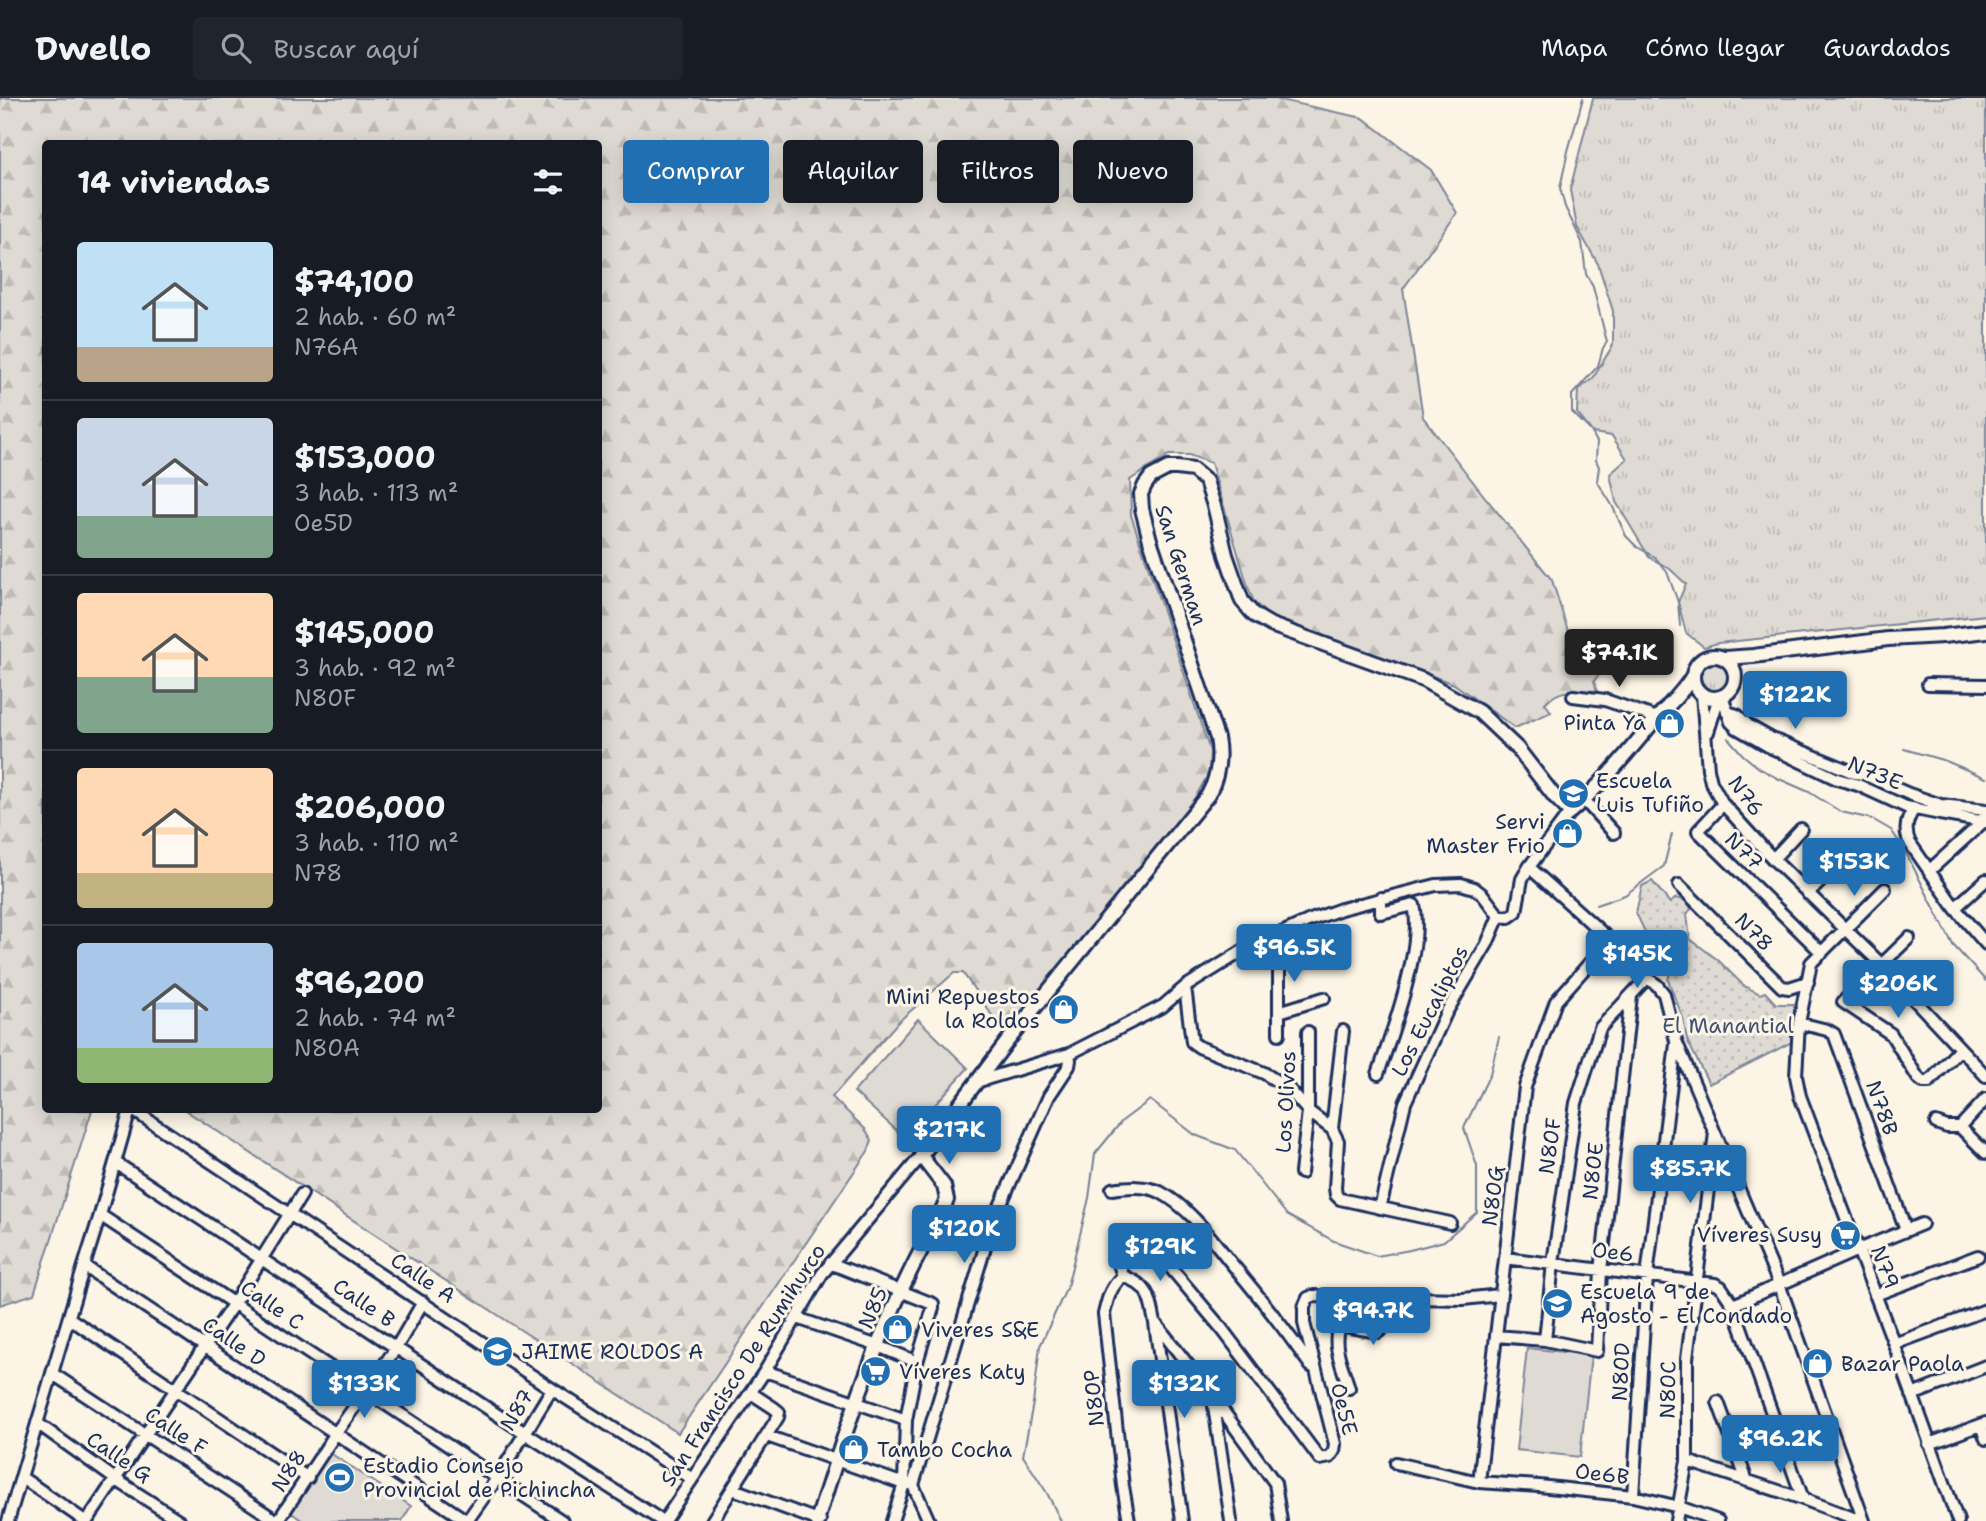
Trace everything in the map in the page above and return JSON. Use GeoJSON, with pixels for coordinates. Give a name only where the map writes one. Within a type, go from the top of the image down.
{"type":"FeatureCollection","features":[{"type":"Feature","properties":{"kind":"main road","name":"San German"},"geometry":{"type":"LineString","coordinates":[[976,1082],[1215,783],[1219,762],[1217,737],[1150,540],[1140,502],[1144,485],[1158,472],[1168,468],[1184,468],[1193,470],[1206,481],[1226,555],[1242,601],[1254,615],[1271,625],[1423,680],[1479,712],[1517,748],[1570,812]]}},
{"type":"Feature","properties":{"kind":"main road"},"geometry":{"type":"LineString","coordinates":[[1570,812],[1629,753],[1657,718],[1675,701],[1693,675],[1696,665],[1706,657],[1753,656],[1888,639],[1986,631]]}},
{"type":"Feature","properties":{"kind":"main road"},"geometry":{"type":"LineString","coordinates":[[1735,674],[1753,656]]}},
{"type":"Feature","properties":{"kind":"main road"},"geometry":{"type":"LineString","coordinates":[[1675,701],[1702,694],[1721,697],[1730,691],[1735,674],[1732,665],[1725,658]]}},
{"type":"Feature","properties":{"kind":"main road"},"geometry":{"type":"LineString","coordinates":[[1693,675],[1702,694]]}},
{"type":"Feature","properties":{"kind":"main road","name":"San Francisco De Rumihurco"},"geometry":{"type":"LineString","coordinates":[[921,1156],[976,1082]]}},
{"type":"Feature","properties":{"kind":"main road","name":"N85"},"geometry":{"type":"LineString","coordinates":[[818,1521],[835,1460],[878,1346],[901,1291],[947,1200],[944,1186],[921,1156]]}},
{"type":"Feature","properties":{"kind":"street"},"geometry":{"type":"LineString","coordinates":[[1928,684],[1986,685]]}},
{"type":"Feature","properties":{"kind":"street","name":"N76"},"geometry":{"type":"LineString","coordinates":[[1702,694],[1708,769],[1723,804],[1773,859],[1881,964],[1986,1076]]}},
{"type":"Feature","properties":{"kind":"street"},"geometry":{"type":"LineString","coordinates":[[1573,696],[1605,701],[1657,718]]}},
{"type":"Feature","properties":{"kind":"street","name":"N73E"},"geometry":{"type":"LineString","coordinates":[[1721,697],[1737,728],[1837,779],[1914,809],[1985,816]]}},
{"type":"Feature","properties":{"kind":"street","name":"N76"},"geometry":{"type":"LineString","coordinates":[[1706,738],[1721,697]]}},
{"type":"Feature","properties":{"kind":"street","name":"N73E"},"geometry":{"type":"LineString","coordinates":[[1770,743],[1863,774],[1941,805],[1985,816]]}},
{"type":"Feature","properties":{"kind":"street"},"geometry":{"type":"LineString","coordinates":[[1837,779],[1842,767]]}},
{"type":"Feature","properties":{"kind":"street"},"geometry":{"type":"LineString","coordinates":[[1850,784],[1855,773]]}},
{"type":"Feature","properties":{"kind":"street"},"geometry":{"type":"LineString","coordinates":[[1584,800],[1614,833]]}},
{"type":"Feature","properties":{"kind":"street","name":"N77"},"geometry":{"type":"LineString","coordinates":[[1723,804],[1698,831],[1822,953]]}},
{"type":"Feature","properties":{"kind":"street"},"geometry":{"type":"LineString","coordinates":[[1914,809],[1908,820],[1906,833],[1910,843],[1955,908],[1986,944]]}},
{"type":"Feature","properties":{"kind":"street"},"geometry":{"type":"LineString","coordinates":[[976,1082],[1069,1054],[1163,1006],[1185,987],[1244,950],[1308,920],[1436,885],[1461,884],[1474,888],[1483,895],[1499,916],[1509,917],[1516,912],[1522,879],[1570,812]]}},
{"type":"Feature","properties":{"kind":"street"},"geometry":{"type":"LineString","coordinates":[[1930,870],[1985,816]]}},
{"type":"Feature","properties":{"kind":"street"},"geometry":{"type":"LineString","coordinates":[[1773,859],[1801,829]]}},
{"type":"Feature","properties":{"kind":"street"},"geometry":{"type":"LineString","coordinates":[[1808,894],[1853,849]]}},
{"type":"Feature","properties":{"kind":"street"},"geometry":{"type":"LineString","coordinates":[[1529,867],[1610,940],[1664,994],[1676,1041],[1779,1284],[1863,1521]]}},
{"type":"Feature","properties":{"kind":"street"},"geometry":{"type":"LineString","coordinates":[[1955,908],[1986,880]]}},
{"type":"Feature","properties":{"kind":"street","name":"N78"},"geometry":{"type":"LineString","coordinates":[[1679,885],[1782,987],[1789,988],[1808,982]]}},
{"type":"Feature","properties":{"kind":"street","name":"N79"},"geometry":{"type":"LineString","coordinates":[[1885,889],[1811,963],[1799,1023],[1796,1076],[1798,1088],[1958,1521]]}},
{"type":"Feature","properties":{"kind":"street"},"geometry":{"type":"LineString","coordinates":[[1378,1074],[1401,1004],[1416,927],[1414,905],[1381,913],[1381,898]]}},
{"type":"Feature","properties":{"kind":"street","name":"Los Eucaliptos"},"geometry":{"type":"LineString","coordinates":[[1380,1208],[1405,1103],[1446,1013],[1487,944],[1499,916]]}},
{"type":"Feature","properties":{"kind":"street"},"geometry":{"type":"LineString","coordinates":[[1279,934],[1279,1034]]}},
{"type":"Feature","properties":{"kind":"street"},"geometry":{"type":"LineString","coordinates":[[1909,938],[1843,1002],[1891,1034],[1923,1082],[1929,1082],[1960,1049]]}},
{"type":"Feature","properties":{"kind":"street","name":"N80G"},"geometry":{"type":"LineString","coordinates":[[1479,1482],[1525,1087],[1556,1001],[1610,940]]}},
{"type":"Feature","properties":{"kind":"street","name":"N80F"},"geometry":{"type":"LineString","coordinates":[[1545,1340],[1576,1103],[1600,1028],[1647,978]]}},
{"type":"Feature","properties":{"kind":"street"},"geometry":{"type":"LineString","coordinates":[[1185,987],[1192,1042],[1264,1073],[1289,1089],[1308,1111],[1332,1129],[1338,1141],[1336,1195],[1340,1199],[1450,1223]]}},
{"type":"Feature","properties":{"kind":"street","name":"N80E"},"geometry":{"type":"LineString","coordinates":[[1545,1340],[1597,1351],[1601,1271],[1631,996]]}},
{"type":"Feature","properties":{"kind":"street"},"geometry":{"type":"LineString","coordinates":[[1279,1012],[1324,998]]}},
{"type":"Feature","properties":{"kind":"street","name":"N78B"},"geometry":{"type":"LineString","coordinates":[[1799,1023],[1834,1034],[1906,1230]]}},
{"type":"Feature","properties":{"kind":"street"},"geometry":{"type":"LineString","coordinates":[[1332,1129],[1343,1031]]}},
{"type":"Feature","properties":{"kind":"street","name":"Los Olivos"},"geometry":{"type":"LineString","coordinates":[[1301,1173],[1308,1111],[1308,1032]]}},
{"type":"Feature","properties":{"kind":"street","name":"N80D"},"geometry":{"type":"LineString","coordinates":[[1633,1496],[1647,1276],[1676,1041]]}},
{"type":"Feature","properties":{"kind":"street"},"geometry":{"type":"LineString","coordinates":[[892,1521],[909,1484],[992,1224],[1049,1096],[1070,1064],[1069,1054]]}},
{"type":"Feature","properties":{"kind":"street"},"geometry":{"type":"LineString","coordinates":[[1960,1127],[1986,1099]]}},
{"type":"Feature","properties":{"kind":"street"},"geometry":{"type":"LineString","coordinates":[[8,1521],[130,1113]]}},
{"type":"Feature","properties":{"kind":"street","name":"Calle A"},"geometry":{"type":"LineString","coordinates":[[136,1113],[691,1478]]}},
{"type":"Feature","properties":{"kind":"street"},"geometry":{"type":"LineString","coordinates":[[1936,1123],[1947,1127],[1960,1127],[1986,1153]]}},
{"type":"Feature","properties":{"kind":"street","name":"N80C"},"geometry":{"type":"LineString","coordinates":[[1676,1521],[1687,1461],[1687,1359],[1715,1130]]}},
{"type":"Feature","properties":{"kind":"street","name":"San Francisco De Rumihurco"},"geometry":{"type":"LineString","coordinates":[[663,1521],[765,1371],[830,1263],[921,1156]]}},
{"type":"Feature","properties":{"kind":"street","name":"Calle B"},"geometry":{"type":"LineString","coordinates":[[116,1163],[663,1521]]}},
{"type":"Feature","properties":{"kind":"street"},"geometry":{"type":"LineString","coordinates":[[1112,1189],[1136,1187],[1158,1191],[1188,1213],[1266,1305],[1315,1371]]}},
{"type":"Feature","properties":{"kind":"street"},"geometry":{"type":"LineString","coordinates":[[21,1478],[86,1521],[234,1303],[302,1194]]}},
{"type":"Feature","properties":{"kind":"street","name":"Calle C"},"geometry":{"type":"LineString","coordinates":[[100,1215],[562,1521]]}},
{"type":"Feature","properties":{"kind":"street"},"geometry":{"type":"LineString","coordinates":[[1803,1499],[1733,1305],[1922,1224]]}},
{"type":"Feature","properties":{"kind":"street","name":"Oe5E"},"geometry":{"type":"LineString","coordinates":[[1123,1276],[1119,1264],[1121,1246],[1127,1238],[1139,1237],[1154,1248],[1222,1329],[1320,1459],[1330,1457],[1335,1444],[1304,1323],[1304,1307],[1308,1298],[1463,1299],[1500,1295]]}},
{"type":"Feature","properties":{"kind":"street"},"geometry":{"type":"LineString","coordinates":[[1875,1294],[1978,1256]]}},
{"type":"Feature","properties":{"kind":"street","name":"Oe6"},"geometry":{"type":"LineString","coordinates":[[1505,1258],[1715,1284],[1721,1287],[1733,1305]]}},
{"type":"Feature","properties":{"kind":"street"},"geometry":{"type":"LineString","coordinates":[[830,1263],[933,1304],[906,1420],[909,1484],[929,1521]]}},
{"type":"Feature","properties":{"kind":"street","name":"Calle D"},"geometry":{"type":"LineString","coordinates":[[84,1266],[467,1521]]}},
{"type":"Feature","properties":{"kind":"street"},"geometry":{"type":"LineString","coordinates":[[1123,1276],[1133,1280],[1149,1295],[1182,1521]]}},
{"type":"Feature","properties":{"kind":"street","name":"N80P"},"geometry":{"type":"LineString","coordinates":[[1123,1276],[1114,1283],[1104,1314],[1129,1521]]}},
{"type":"Feature","properties":{"kind":"street"},"geometry":{"type":"LineString","coordinates":[[1349,1388],[1336,1343],[1337,1332],[1340,1326],[1378,1332],[1382,1329],[1391,1297]]}},
{"type":"Feature","properties":{"kind":"street","name":"N88"},"geometry":{"type":"LineString","coordinates":[[278,1521],[396,1348],[423,1302]]}},
{"type":"Feature","properties":{"kind":"street"},"geometry":{"type":"LineString","coordinates":[[1894,1344],[1986,1310]]}},
{"type":"Feature","properties":{"kind":"street"},"geometry":{"type":"LineString","coordinates":[[69,1318],[308,1478]]}},
{"type":"Feature","properties":{"kind":"street"},"geometry":{"type":"LineString","coordinates":[[797,1318],[918,1362]]}},
{"type":"Feature","properties":{"kind":"street"},"geometry":{"type":"LineString","coordinates":[[1155,1323],[1271,1477],[1277,1489],[1281,1521]]}},
{"type":"Feature","properties":{"kind":"street"},"geometry":{"type":"LineString","coordinates":[[1496,1336],[1545,1340]]}},
{"type":"Feature","properties":{"kind":"street"},"geometry":{"type":"LineString","coordinates":[[1912,1395],[1986,1366]]}},
{"type":"Feature","properties":{"kind":"street"},"geometry":{"type":"LineString","coordinates":[[765,1371],[906,1420]]}},
{"type":"Feature","properties":{"kind":"street","name":"Calle F"},"geometry":{"type":"LineString","coordinates":[[53,1374],[278,1521]]}},
{"type":"Feature","properties":{"kind":"street","name":"N87"},"geometry":{"type":"LineString","coordinates":[[467,1521],[498,1477],[552,1389]]}},
{"type":"Feature","properties":{"kind":"street"},"geometry":{"type":"LineString","coordinates":[[712,1521],[778,1418],[779,1412],[751,1392]]}},
{"type":"Feature","properties":{"kind":"street"},"geometry":{"type":"LineString","coordinates":[[1213,1397],[1231,1521]]}},
{"type":"Feature","properties":{"kind":"street"},"geometry":{"type":"LineString","coordinates":[[1718,1402],[1746,1481]]}},
{"type":"Feature","properties":{"kind":"street","name":"Calle G"},"geometry":{"type":"LineString","coordinates":[[37,1423],[180,1521]]}},
{"type":"Feature","properties":{"kind":"street"},"geometry":{"type":"LineString","coordinates":[[1930,1444],[1983,1424],[1986,1439]]}},
{"type":"Feature","properties":{"kind":"street"},"geometry":{"type":"LineString","coordinates":[[767,1436],[909,1484]]}},
{"type":"Feature","properties":{"kind":"street"},"geometry":{"type":"LineString","coordinates":[[1687,1461],[1863,1521]]}},
{"type":"Feature","properties":{"kind":"street","name":"Oe6B"},"geometry":{"type":"LineString","coordinates":[[1396,1463],[1479,1482],[1633,1496],[1679,1507],[1718,1521]]}},
{"type":"Feature","properties":{"kind":"street"},"geometry":{"type":"LineString","coordinates":[[733,1489],[818,1521]]}},
{"type":"Feature","properties":{"kind":"green space"},"geometry":{"type":"Polygon","coordinates":[[[0,98],[1271,98],[1363,118],[1431,170],[1457,213],[1403,289],[1423,417],[1552,580],[1567,628],[1590,668],[1601,672],[1594,681],[1597,691],[1563,692],[1545,703],[1551,712],[1515,728],[1454,684],[1269,616],[1254,602],[1248,587],[1211,463],[1189,455],[1169,455],[1130,480],[1131,515],[1210,751],[1209,773],[1191,805],[1021,1016],[1004,1033],[963,973],[954,973],[898,1022],[832,1097],[865,1129],[872,1140],[868,1151],[678,1433],[190,1113],[602,1113],[602,140],[42,140],[42,1113],[91,1113],[34,1294],[0,1305],[0,98]]]}},
{"type":"Feature","properties":{"kind":"green space"},"geometry":{"type":"Polygon","coordinates":[[[1593,98],[1986,98],[1986,615],[1718,643],[1704,647],[1686,633],[1678,602],[1686,584],[1670,569],[1649,557],[1616,502],[1610,474],[1627,459],[1612,436],[1593,433],[1577,413],[1578,390],[1593,378],[1613,345],[1613,311],[1598,264],[1577,227],[1570,190],[1593,98]]]}},
{"type":"Feature","properties":{"kind":"green space"},"geometry":{"type":"Polygon","coordinates":[[[1716,661],[1727,665],[1731,676],[1727,687],[1716,691],[1705,687],[1701,676],[1705,665],[1716,661]]]}},
{"type":"Feature","properties":{"kind":"green space","name":"El Manantial"},"geometry":{"type":"Polygon","coordinates":[[[1652,881],[1670,903],[1676,898],[1688,901],[1691,909],[1687,914],[1690,939],[1718,960],[1744,986],[1760,994],[1765,992],[1776,1004],[1794,1004],[1794,1041],[1709,1084],[1687,1040],[1683,1018],[1668,980],[1671,969],[1661,966],[1636,913],[1642,886],[1652,881]]]}},
{"type":"Feature","properties":{"kind":"green space"},"geometry":{"type":"Polygon","coordinates":[[[918,1019],[968,1068],[905,1138],[854,1092],[918,1019]]]}},
{"type":"Feature","properties":{"kind":"green space"},"geometry":{"type":"Polygon","coordinates":[[[1527,1348],[1591,1355],[1580,1457],[1516,1450],[1527,1348]]]}},
{"type":"Feature","properties":{"kind":"green space","name":"Estadio Consejo Provincial de Pichincha"},"geometry":{"type":"Polygon","coordinates":[[[327,1451],[411,1506],[402,1521],[303,1521],[290,1512],[327,1451]]]}},
{"type":"Feature","properties":{"kind":"waterway"},"geometry":{"type":"LineString","coordinates":[[1583,98],[1560,188],[1565,207],[1582,242],[1586,274],[1593,287],[1607,342],[1598,366],[1572,395],[1572,412],[1591,431],[1597,442],[1597,481],[1626,536],[1637,547],[1655,557],[1667,572],[1678,602],[1680,626]]}},
{"type":"Feature","properties":{"kind":"waterway"},"geometry":{"type":"LineString","coordinates":[[1728,738],[1759,768],[1809,792],[1841,812],[1872,819],[1891,830],[1904,849],[1953,945],[1986,981]]}},
{"type":"Feature","properties":{"kind":"waterway"},"geometry":{"type":"LineString","coordinates":[[1904,749],[1946,761],[1986,778]]}},
{"type":"Feature","properties":{"kind":"waterway"},"geometry":{"type":"LineString","coordinates":[[1596,905],[1625,895],[1664,866],[1672,834]]}},
{"type":"Feature","properties":{"kind":"waterway"},"geometry":{"type":"LineString","coordinates":[[1061,1521],[1023,1456],[1040,1346],[1067,1287],[1089,1198],[1095,1154],[1122,1121],[1150,1100],[1195,1135],[1235,1150],[1287,1215],[1334,1241],[1377,1256],[1410,1250],[1444,1241],[1477,1212],[1477,1166],[1464,1128],[1490,1074],[1499,1037]]}},
{"type":"Feature","properties":{"kind":"place","name":"Pinta Ya"},"geometry":{"type":"Point","coordinates":[1669,723]}},
{"type":"Feature","properties":{"kind":"place","name":"Escuela Luis Tufiño"},"geometry":{"type":"Point","coordinates":[1573,793]}},
{"type":"Feature","properties":{"kind":"place","name":"Servi Master Frio"},"geometry":{"type":"Point","coordinates":[1568,834]}},
{"type":"Feature","properties":{"kind":"place","name":"Mini Repuestos la Roldos"},"geometry":{"type":"Point","coordinates":[1063,1009]}},
{"type":"Feature","properties":{"kind":"place","name":"Víveres Susy"},"geometry":{"type":"Point","coordinates":[1845,1235]}},
{"type":"Feature","properties":{"kind":"place","name":"Escuela 9 de Agosto - El Condado"},"geometry":{"type":"Point","coordinates":[1557,1304]}},
{"type":"Feature","properties":{"kind":"place","name":"Viveres S&E"},"geometry":{"type":"Point","coordinates":[898,1330]}},
{"type":"Feature","properties":{"kind":"place","name":"JAIME ROLDOS A"},"geometry":{"type":"Point","coordinates":[498,1352]}},
{"type":"Feature","properties":{"kind":"place","name":"Bazar Paola"},"geometry":{"type":"Point","coordinates":[1818,1364]}},
{"type":"Feature","properties":{"kind":"place","name":"Víveres Katy"},"geometry":{"type":"Point","coordinates":[876,1372]}},
{"type":"Feature","properties":{"kind":"place","name":"Tambo Cocha"},"geometry":{"type":"Point","coordinates":[854,1450]}},
{"type":"Feature","properties":{"kind":"place","name":"Estadio Consejo Provincial de Pichincha"},"geometry":{"type":"Point","coordinates":[340,1478]}}]}
